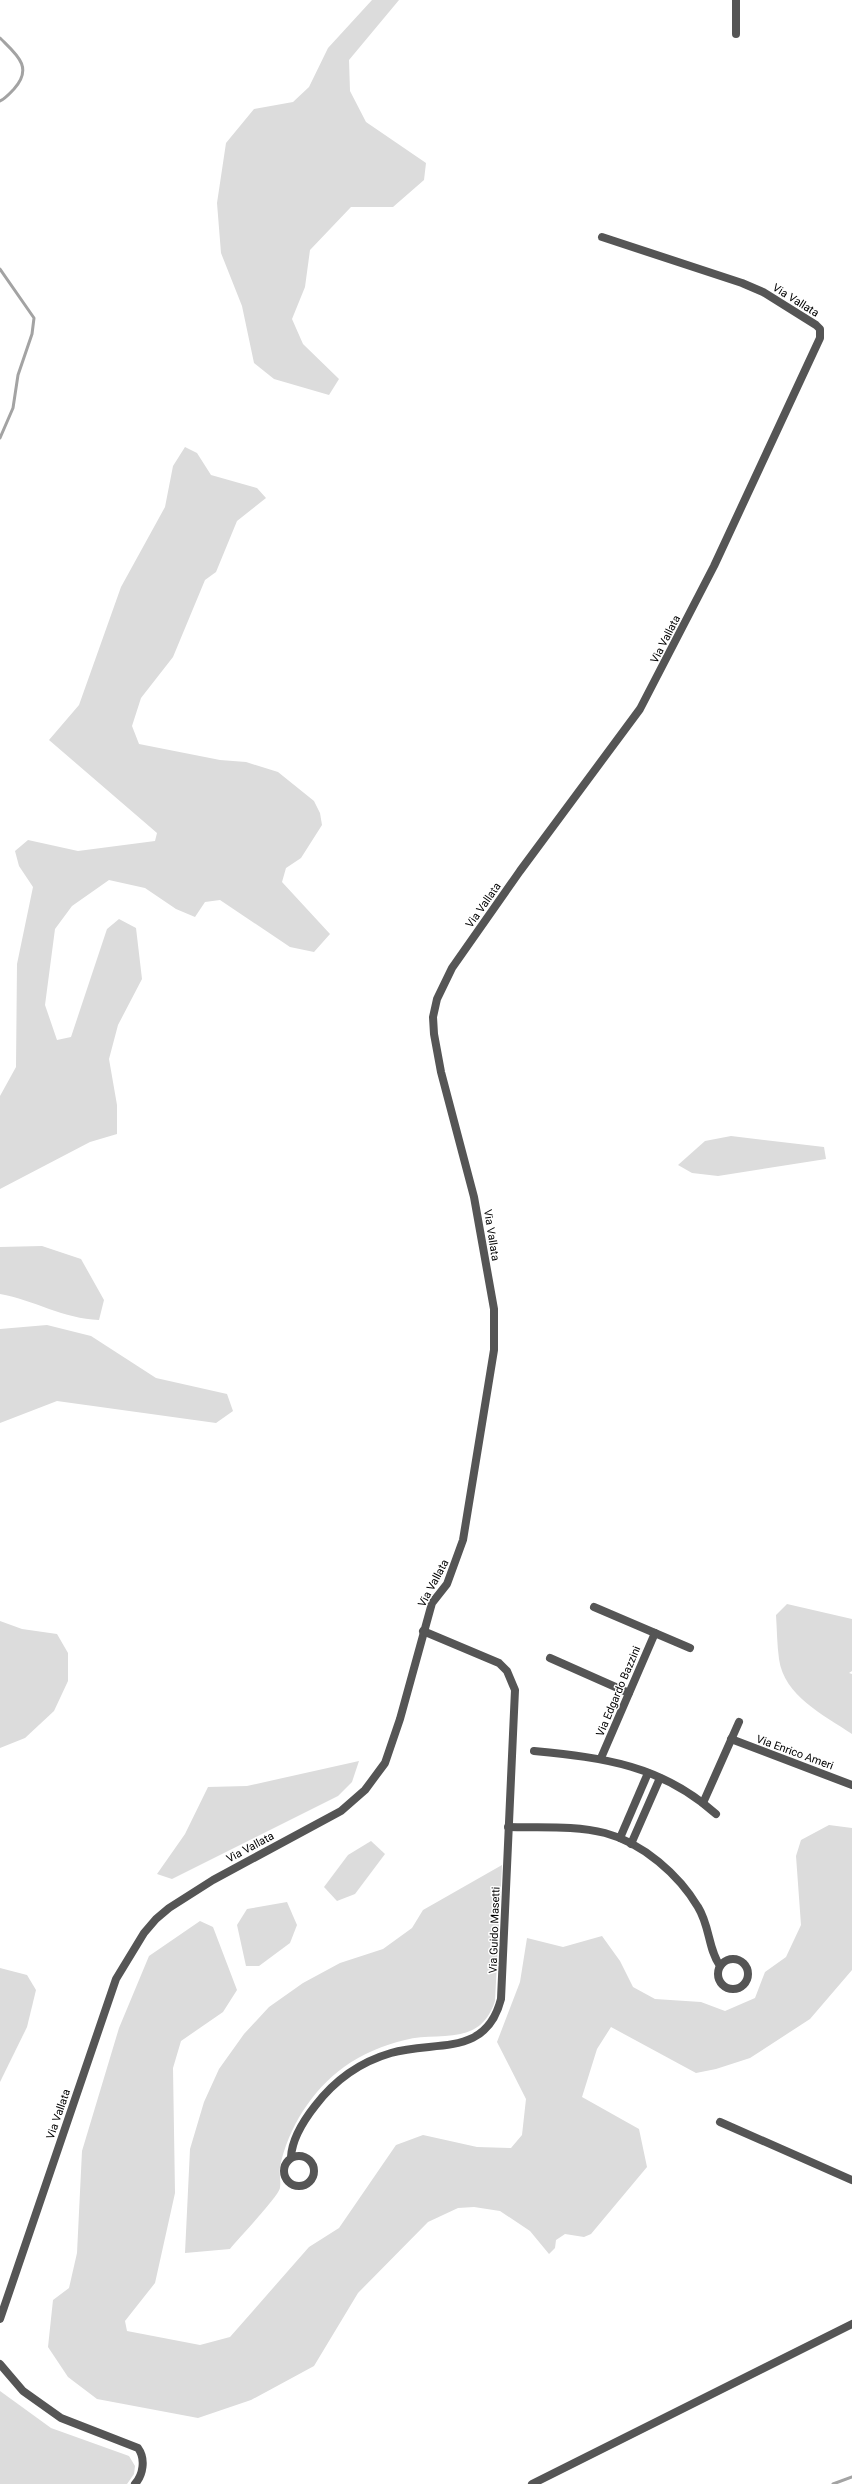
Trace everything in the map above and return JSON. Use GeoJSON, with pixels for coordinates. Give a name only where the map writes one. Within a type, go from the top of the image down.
{"type":"FeatureCollection","features":[{"type":"Feature","properties":{"kind":"street"},"geometry":{"type":"LineString","coordinates":[[736,0],[736,34]]}},
{"type":"Feature","properties":{"kind":"street","name":"Via Vallata"},"geometry":{"type":"LineString","coordinates":[[0,2320],[116,1979],[130,1954],[156,1918],[168,1908],[213,1880],[341,1811],[365,1790],[385,1763],[400,1719],[423,1631],[432,1603],[446,1584],[452,1572],[464,1535],[493,1359],[495,1335],[492,1300],[474,1197],[440,1072],[433,1017],[437,999],[457,962],[640,709],[714,566],[821,335],[820,329],[813,323],[752,287],[602,237]]}},
{"type":"Feature","properties":{"kind":"street"},"geometry":{"type":"LineString","coordinates":[[594,1607],[690,1648]]}},
{"type":"Feature","properties":{"kind":"street","name":"Via Guido Masetti"},"geometry":{"type":"LineString","coordinates":[[291,2158],[296,2138],[312,2109],[330,2088],[352,2071],[393,2052],[469,2041],[480,2033],[492,2020],[502,1995],[508,1826],[515,1690],[512,1680],[499,1663],[486,1656],[423,1631]]}},
{"type":"Feature","properties":{"kind":"street","name":"Via Edgardo Bazzini"},"geometry":{"type":"LineString","coordinates":[[601,1758],[654,1633]]}},
{"type":"Feature","properties":{"kind":"street"},"geometry":{"type":"LineString","coordinates":[[550,1658],[629,1693]]}},
{"type":"Feature","properties":{"kind":"street"},"geometry":{"type":"LineString","coordinates":[[704,1803],[739,1722]]}},
{"type":"Feature","properties":{"kind":"street","name":"Via Enrico Ameri"},"geometry":{"type":"LineString","coordinates":[[731,1739],[852,1785]]}},
{"type":"Feature","properties":{"kind":"street"},"geometry":{"type":"LineString","coordinates":[[534,1751],[601,1758],[626,1764],[680,1788],[704,1803],[716,1814]]}},
{"type":"Feature","properties":{"kind":"street"},"geometry":{"type":"LineString","coordinates":[[620,1838],[648,1773]]}},
{"type":"Feature","properties":{"kind":"street"},"geometry":{"type":"LineString","coordinates":[[631,1844],[660,1778]]}},
{"type":"Feature","properties":{"kind":"street"},"geometry":{"type":"LineString","coordinates":[[508,1826],[591,1830],[620,1838],[631,1844],[665,1868],[693,1899],[704,1918],[715,1958],[720,1966]]}},
{"type":"Feature","properties":{"kind":"street"},"geometry":{"type":"LineString","coordinates":[[720,2122],[852,2180]]}},
{"type":"Feature","properties":{"kind":"street"},"geometry":{"type":"LineString","coordinates":[[532,2484],[852,2324]]}},
{"type":"Feature","properties":{"kind":"street"},"geometry":{"type":"LineString","coordinates":[[0,2364],[23,2391],[61,2418],[138,2448],[142,2454],[143,2466],[140,2476],[135,2484]]}},
{"type":"Feature","properties":{"kind":"shaded area"},"geometry":{"type":"Polygon","coordinates":[[[372,0],[399,0],[349,60],[350,91],[366,122],[426,163],[424,180],[393,207],[351,207],[310,250],[305,287],[292,319],[303,344],[339,379],[329,395],[274,379],[254,363],[242,306],[221,253],[217,203],[226,143],[254,109],[293,102],[309,87],[328,48],[372,0]]]}},
{"type":"Feature","properties":{"kind":"shaded area"},"geometry":{"type":"Polygon","coordinates":[[[185,447],[197,453],[211,475],[257,488],[266,498],[237,521],[216,572],[205,580],[173,657],[141,698],[132,726],[139,744],[220,760],[246,762],[278,772],[314,801],[320,813],[322,825],[301,858],[286,868],[282,882],[330,934],[314,952],[290,947],[220,900],[205,902],[195,917],[176,909],[145,888],[109,880],[72,906],[55,929],[45,1005],[57,1040],[71,1037],[107,929],[119,919],[136,928],[142,979],[118,1025],[109,1059],[117,1105],[117,1134],[90,1142],[0,1189],[0,1096],[16,1067],[17,964],[33,887],[19,866],[15,851],[28,840],[78,851],[155,841],[157,833],[49,740],[79,705],[121,587],[165,507],[173,466],[185,447]]]}},
{"type":"Feature","properties":{"kind":"shaded area"},"geometry":{"type":"Polygon","coordinates":[[[731,1136],[824,1147],[826,1159],[718,1176],[692,1173],[678,1165],[705,1141],[731,1136]]]}},
{"type":"Feature","properties":{"kind":"shaded area"},"geometry":{"type":"Polygon","coordinates":[[[42,1246],[81,1259],[104,1300],[99,1320],[86,1319],[61,1313],[25,1300],[0,1294],[0,1247],[42,1246]]]}},
{"type":"Feature","properties":{"kind":"shaded area"},"geometry":{"type":"Polygon","coordinates":[[[47,1325],[91,1336],[156,1378],[227,1394],[233,1411],[216,1423],[57,1401],[0,1423],[0,1329],[47,1325]]]}},
{"type":"Feature","properties":{"kind":"shaded area"},"geometry":{"type":"Polygon","coordinates":[[[787,1604],[852,1619],[852,1671],[849,1673],[852,1674],[852,1734],[807,1703],[797,1694],[782,1672],[778,1654],[776,1615],[787,1604]]]}},
{"type":"Feature","properties":{"kind":"shaded area"},"geometry":{"type":"Polygon","coordinates":[[[0,1621],[22,1629],[57,1634],[68,1653],[68,1681],[54,1711],[25,1738],[0,1748],[0,1621]]]}},
{"type":"Feature","properties":{"kind":"shaded area"},"geometry":{"type":"Polygon","coordinates":[[[359,1761],[352,1782],[338,1796],[172,1879],[157,1874],[185,1834],[208,1787],[247,1786],[359,1761]]]}},
{"type":"Feature","properties":{"kind":"shaded area"},"geometry":{"type":"Polygon","coordinates":[[[829,1825],[852,1828],[852,1970],[810,2019],[750,2058],[716,2069],[696,2073],[611,2027],[597,2049],[582,2097],[639,2129],[647,2167],[591,2234],[584,2237],[565,2234],[556,2240],[555,2248],[549,2254],[530,2231],[500,2211],[474,2207],[458,2208],[428,2222],[358,2293],[314,2366],[251,2400],[198,2418],[97,2399],[68,2377],[48,2347],[53,2300],[69,2288],[77,2253],[82,2151],[119,2028],[149,1956],[200,1921],[213,1927],[237,1990],[223,2012],[181,2041],[173,2068],[175,2193],[155,2283],[125,2321],[127,2331],[200,2345],[230,2337],[309,2247],[339,2228],[396,2145],[423,2135],[477,2147],[511,2148],[522,2135],[526,2099],[497,2042],[520,1982],[527,1938],[563,1947],[602,1936],[620,1961],[633,1987],[655,1999],[701,2002],[725,2011],[755,1998],[765,1972],[786,1957],[801,1925],[796,1856],[801,1840],[829,1825]]]}},
{"type":"Feature","properties":{"kind":"shaded area"},"geometry":{"type":"Polygon","coordinates":[[[371,1841],[385,1854],[355,1894],[337,1901],[324,1887],[348,1855],[371,1841]]]}},
{"type":"Feature","properties":{"kind":"shaded area"},"geometry":{"type":"Polygon","coordinates":[[[502,1865],[495,2001],[488,2016],[479,2026],[469,2032],[457,2035],[405,2040],[381,2047],[351,2062],[332,2076],[312,2098],[295,2124],[280,2167],[280,2188],[278,2193],[265,2209],[230,2249],[185,2253],[190,2149],[204,2102],[219,2069],[244,2034],[269,2007],[303,1983],[340,1963],[383,1949],[412,1928],[423,1910],[502,1865]]]}},
{"type":"Feature","properties":{"kind":"shaded area"},"geometry":{"type":"Polygon","coordinates":[[[287,1902],[297,1925],[290,1943],[259,1966],[246,1966],[237,1925],[247,1909],[287,1902]]]}},
{"type":"Feature","properties":{"kind":"shaded area"},"geometry":{"type":"Polygon","coordinates":[[[0,1968],[27,1975],[36,1990],[27,2027],[0,2082],[0,1968]]]}},
{"type":"Feature","properties":{"kind":"shaded area"},"geometry":{"type":"Polygon","coordinates":[[[0,2391],[51,2428],[129,2456],[135,2466],[134,2474],[127,2484],[0,2484],[0,2391]]]}},
{"type":"Feature","properties":{"kind":"waterway"},"geometry":{"type":"LineString","coordinates":[[0,38],[17,55],[23,67],[20,81],[14,89],[0,101]]}},
{"type":"Feature","properties":{"kind":"waterway"},"geometry":{"type":"LineString","coordinates":[[0,269],[34,318],[32,334],[18,375],[13,408],[0,438]]}},
{"type":"Feature","properties":{"kind":"waterway"},"geometry":{"type":"LineString","coordinates":[[833,2484],[852,2477]]}}]}
